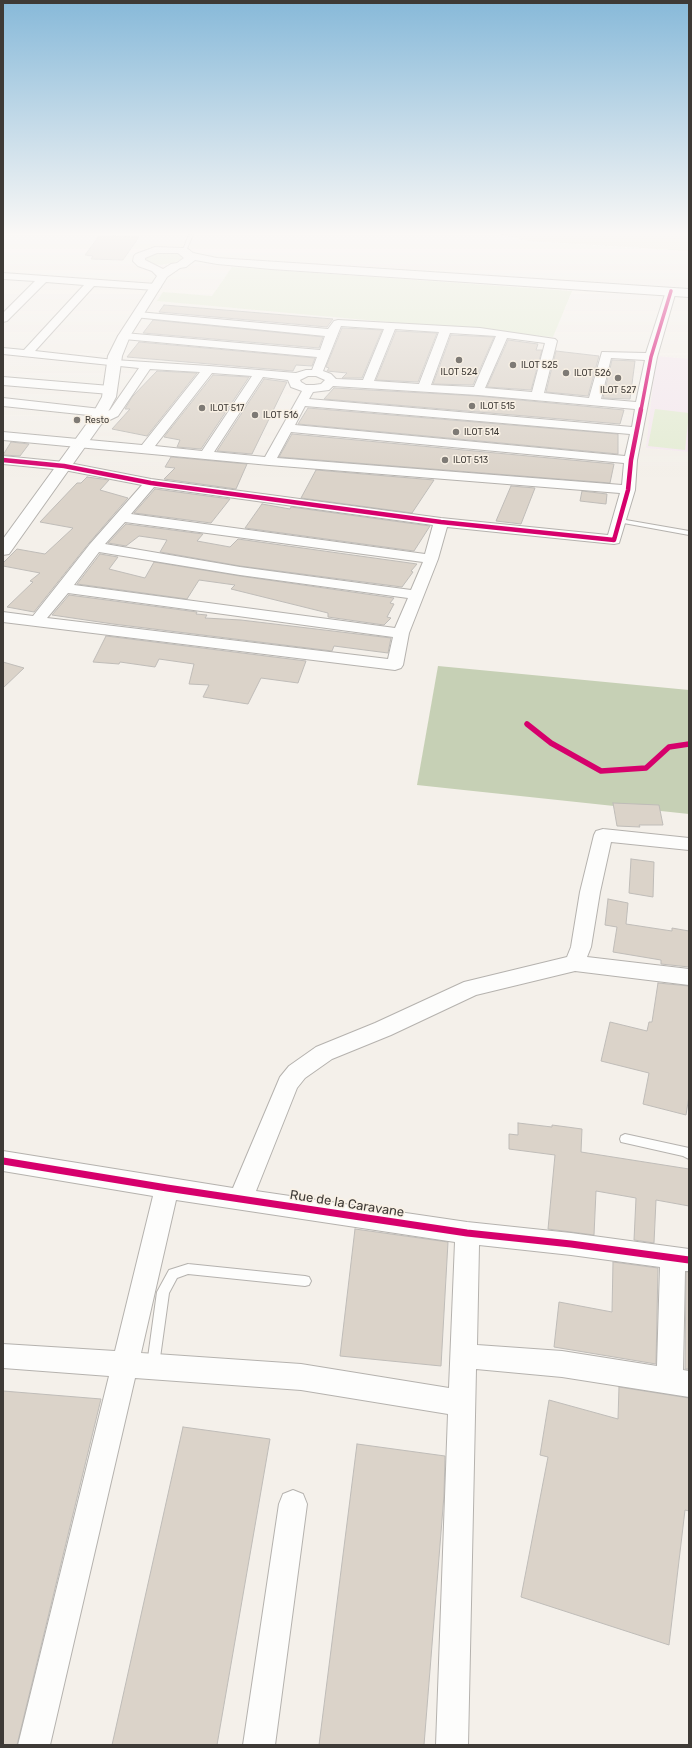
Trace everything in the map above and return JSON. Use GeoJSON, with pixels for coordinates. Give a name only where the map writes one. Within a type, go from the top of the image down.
{"type":"FeatureCollection","features":[{"type":"Feature","properties":{"kind":"street"},"geometry":{"type":"LineString","coordinates":[[26,354],[63,314]]}},
{"type":"Feature","properties":{"kind":"street"},"geometry":{"type":"LineString","coordinates":[[3,460],[64,466],[151,483],[440,522],[614,540],[628,490],[631,460],[651,357],[664,314]]}},
{"type":"Feature","properties":{"kind":"street"},"geometry":{"type":"LineString","coordinates":[[3,550],[81,444],[98,418],[110,390],[117,349],[138,315],[333,333]]}},
{"type":"Feature","properties":{"kind":"street"},"geometry":{"type":"LineString","coordinates":[[317,373],[334,327],[338,323],[391,325],[545,338],[550,342],[537,396]]}},
{"type":"Feature","properties":{"kind":"street"},"geometry":{"type":"LineString","coordinates":[[367,385],[391,325]]}},
{"type":"Feature","properties":{"kind":"street"},"geometry":{"type":"LineString","coordinates":[[424,387],[446,329]]}},
{"type":"Feature","properties":{"kind":"street"},"geometry":{"type":"LineString","coordinates":[[478,391],[503,334]]}},
{"type":"Feature","properties":{"kind":"street"},"geometry":{"type":"LineString","coordinates":[[124,336],[324,354]]}},
{"type":"Feature","properties":{"kind":"street"},"geometry":{"type":"LineString","coordinates":[[3,352],[114,363],[209,369],[296,377],[306,373],[317,373],[327,376],[331,380],[330,382]]}},
{"type":"Feature","properties":{"kind":"street"},"geometry":{"type":"LineString","coordinates":[[594,401],[606,354],[651,357]]}},
{"type":"Feature","properties":{"kind":"street"},"geometry":{"type":"LineString","coordinates":[[3,402],[98,418],[114,413],[148,365]]}},
{"type":"Feature","properties":{"kind":"street"},"geometry":{"type":"LineString","coordinates":[[146,449],[209,369]]}},
{"type":"Feature","properties":{"kind":"street"},"geometry":{"type":"LineString","coordinates":[[206,455],[260,373]]}},
{"type":"Feature","properties":{"kind":"street"},"geometry":{"type":"LineString","coordinates":[[296,377],[294,379],[295,384],[309,389],[320,388],[330,382],[478,391],[642,406]]}},
{"type":"Feature","properties":{"kind":"street"},"geometry":{"type":"LineString","coordinates":[[3,380],[110,390]]}},
{"type":"Feature","properties":{"kind":"street"},"geometry":{"type":"LineString","coordinates":[[269,461],[309,389]]}},
{"type":"Feature","properties":{"kind":"street"},"geometry":{"type":"LineString","coordinates":[[302,402],[637,431]]}},
{"type":"Feature","properties":{"kind":"street"},"geometry":{"type":"LineString","coordinates":[[287,428],[631,460]]}},
{"type":"Feature","properties":{"kind":"street"},"geometry":{"type":"LineString","coordinates":[[3,436],[269,461],[628,490]]}},
{"type":"Feature","properties":{"kind":"street"},"geometry":{"type":"LineString","coordinates":[[36,622],[95,547],[151,483]]}},
{"type":"Feature","properties":{"kind":"street"},"geometry":{"type":"LineString","coordinates":[[122,516],[431,559]]}},
{"type":"Feature","properties":{"kind":"street"},"geometry":{"type":"LineString","coordinates":[[3,618],[184,638],[395,665],[401,633],[431,559],[440,522]]}},
{"type":"Feature","properties":{"kind":"street"},"geometry":{"type":"LineString","coordinates":[[95,547],[240,571],[417,595]]}},
{"type":"Feature","properties":{"kind":"street"},"geometry":{"type":"LineString","coordinates":[[64,588],[401,633]]}},
{"type":"Feature","properties":{"kind":"street"},"geometry":{"type":"LineString","coordinates":[[575,963],[581,947],[590,892],[603,835],[689,844]]}},
{"type":"Feature","properties":{"kind":"street"},"geometry":{"type":"LineString","coordinates":[[241,1198],[288,1083],[297,1072],[324,1054],[383,1029],[471,988],[575,963],[689,977]]}},
{"type":"Feature","properties":{"kind":"street","name":"Rue de la Caravane"},"geometry":{"type":"LineString","coordinates":[[3,1161],[167,1188],[467,1233],[571,1244],[681,1259]]}},
{"type":"Feature","properties":{"kind":"street"},"geometry":{"type":"LineString","coordinates":[[34,1745],[167,1188]]}},
{"type":"Feature","properties":{"kind":"street"},"geometry":{"type":"LineString","coordinates":[[452,1745],[467,1233]]}},
{"type":"Feature","properties":{"kind":"street"},"geometry":{"type":"LineString","coordinates":[[464,1356],[562,1364],[680,1383],[681,1259]]}},
{"type":"Feature","properties":{"kind":"street"},"geometry":{"type":"LineString","coordinates":[[3,1356],[301,1377],[462,1403]]}},
{"type":"Feature","properties":{"kind":"street"},"geometry":{"type":"LineString","coordinates":[[259,1745],[293,1504]]}},
{"type":"Feature","properties":{"kind":"lane"},"geometry":{"type":"LineString","coordinates":[[620,521],[689,533]]}},
{"type":"Feature","properties":{"kind":"lane"},"geometry":{"type":"LineString","coordinates":[[625,1139],[686,1152],[689,1154]]}},
{"type":"Feature","properties":{"kind":"lane"},"geometry":{"type":"LineString","coordinates":[[153,1366],[163,1292],[173,1274],[188,1269],[305,1280]]}},
{"type":"Feature","properties":{"kind":"shaded area"},"geometry":{"type":"Polygon","coordinates":[[[656,356],[689,359],[689,452],[646,448],[656,356]]]}},
{"type":"Feature","properties":{"kind":"green space"},"geometry":{"type":"Polygon","coordinates":[[[295,314],[563,314],[553,337],[295,314]]]}},
{"type":"Feature","properties":{"kind":"green space"},"geometry":{"type":"Polygon","coordinates":[[[655,409],[689,413],[685,450],[648,446],[655,409]]]}},
{"type":"Feature","properties":{"kind":"green space"},"geometry":{"type":"Polygon","coordinates":[[[438,666],[689,690],[689,814],[417,785],[438,666]]]}},
{"type":"Feature","properties":{"kind":"building"},"geometry":{"type":"Polygon","coordinates":[[[177,314],[267,314],[333,319],[327,327],[177,314]]]}},
{"type":"Feature","properties":{"kind":"building"},"geometry":{"type":"Polygon","coordinates":[[[153,320],[323,337],[319,348],[143,333],[153,320]]]}},
{"type":"Feature","properties":{"kind":"building"},"geometry":{"type":"Polygon","coordinates":[[[342,328],[382,330],[362,378],[342,378],[347,373],[327,371],[329,368],[326,367],[342,328]]]}},
{"type":"Feature","properties":{"kind":"building"},"geometry":{"type":"Polygon","coordinates":[[[396,331],[437,333],[418,382],[376,380],[396,331]]]}},
{"type":"Feature","properties":{"kind":"building","name":"ILOT 524"},"geometry":{"type":"Polygon","coordinates":[[[451,335],[494,337],[473,385],[433,384],[451,335]]]}},
{"type":"Feature","properties":{"kind":"building","name":"ILOT 525"},"geometry":{"type":"Polygon","coordinates":[[[508,340],[538,344],[536,350],[542,350],[531,390],[487,387],[508,340]]]}},
{"type":"Feature","properties":{"kind":"building"},"geometry":{"type":"Polygon","coordinates":[[[139,342],[315,358],[312,366],[296,365],[293,371],[127,357],[139,342]]]}},
{"type":"Feature","properties":{"kind":"building","name":"ILOT 526"},"geometry":{"type":"Polygon","coordinates":[[[556,351],[599,356],[588,396],[546,392],[556,351]]]}},
{"type":"Feature","properties":{"kind":"building","name":"ILOT 527"},"geometry":{"type":"Polygon","coordinates":[[[612,360],[635,361],[630,399],[603,398],[612,360]]]}},
{"type":"Feature","properties":{"kind":"building"},"geometry":{"type":"Polygon","coordinates":[[[157,371],[197,373],[147,436],[112,429],[130,409],[125,409],[132,397],[157,371]]]}},
{"type":"Feature","properties":{"kind":"building","name":"ILOT 517"},"geometry":{"type":"Polygon","coordinates":[[[213,375],[249,377],[201,449],[177,447],[180,440],[164,437],[213,375]]]}},
{"type":"Feature","properties":{"kind":"building","name":"ILOT 516"},"geometry":{"type":"Polygon","coordinates":[[[264,379],[287,382],[252,454],[217,451],[264,379]]]}},
{"type":"Feature","properties":{"kind":"building","name":"ILOT 515"},"geometry":{"type":"Polygon","coordinates":[[[334,388],[478,396],[624,410],[620,424],[324,399],[334,388]]]}},
{"type":"Feature","properties":{"kind":"building","name":"ILOT 514"},"geometry":{"type":"Polygon","coordinates":[[[308,408],[618,434],[618,454],[298,424],[308,408]]]}},
{"type":"Feature","properties":{"kind":"building","name":"ILOT 513"},"geometry":{"type":"Polygon","coordinates":[[[292,434],[614,464],[610,483],[279,457],[292,434]]]}},
{"type":"Feature","properties":{"kind":"building"},"geometry":{"type":"Polygon","coordinates":[[[11,442],[29,444],[20,456],[3,455],[11,442]]]}},
{"type":"Feature","properties":{"kind":"building"},"geometry":{"type":"Polygon","coordinates":[[[171,457],[247,464],[236,489],[164,479],[175,468],[165,467],[171,457]]]}},
{"type":"Feature","properties":{"kind":"building"},"geometry":{"type":"Polygon","coordinates":[[[316,470],[434,480],[412,513],[301,498],[316,470]]]}},
{"type":"Feature","properties":{"kind":"building"},"geometry":{"type":"Polygon","coordinates":[[[87,477],[109,480],[100,490],[128,498],[89,543],[34,612],[7,607],[33,582],[30,581],[40,573],[3,566],[3,563],[17,549],[45,554],[73,528],[40,522],[77,483],[81,483],[87,477]]]}},
{"type":"Feature","properties":{"kind":"building"},"geometry":{"type":"Polygon","coordinates":[[[511,486],[535,488],[521,524],[496,521],[511,486]]]}},
{"type":"Feature","properties":{"kind":"building"},"geometry":{"type":"Polygon","coordinates":[[[155,489],[230,499],[211,523],[134,513],[155,489]]]}},
{"type":"Feature","properties":{"kind":"building"},"geometry":{"type":"Polygon","coordinates":[[[582,491],[607,494],[606,504],[580,501],[582,491]]]}},
{"type":"Feature","properties":{"kind":"building"},"geometry":{"type":"Polygon","coordinates":[[[262,504],[290,509],[291,507],[430,526],[414,551],[245,528],[262,504]]]}},
{"type":"Feature","properties":{"kind":"building"},"geometry":{"type":"Polygon","coordinates":[[[126,524],[203,534],[197,541],[230,547],[238,539],[417,564],[411,571],[413,572],[402,587],[240,566],[160,552],[167,540],[139,536],[126,546],[108,543],[126,524]]]}},
{"type":"Feature","properties":{"kind":"building"},"geometry":{"type":"Polygon","coordinates":[[[100,554],[118,557],[109,569],[145,578],[154,562],[394,598],[390,603],[394,604],[387,617],[391,618],[384,625],[328,617],[328,613],[231,589],[235,585],[199,580],[187,599],[77,584],[100,554]]]}},
{"type":"Feature","properties":{"kind":"building"},"geometry":{"type":"Polygon","coordinates":[[[69,595],[197,612],[196,614],[207,615],[205,618],[241,620],[391,638],[388,653],[334,646],[332,651],[52,615],[69,595]]]}},
{"type":"Feature","properties":{"kind":"building"},"geometry":{"type":"Polygon","coordinates":[[[106,636],[306,661],[298,683],[261,678],[248,704],[203,697],[209,685],[189,684],[194,664],[159,659],[155,667],[120,662],[119,664],[93,662],[106,636]]]}},
{"type":"Feature","properties":{"kind":"building"},"geometry":{"type":"Polygon","coordinates":[[[3,662],[24,668],[3,688],[3,662]]]}},
{"type":"Feature","properties":{"kind":"building"},"geometry":{"type":"Polygon","coordinates":[[[613,803],[659,805],[663,825],[639,825],[640,827],[617,826],[613,803]]]}},
{"type":"Feature","properties":{"kind":"building"},"geometry":{"type":"Polygon","coordinates":[[[631,859],[654,862],[653,897],[629,893],[631,859]]]}},
{"type":"Feature","properties":{"kind":"building"},"geometry":{"type":"Polygon","coordinates":[[[608,899],[628,903],[626,924],[672,931],[672,928],[689,931],[689,967],[661,964],[661,960],[613,952],[617,927],[605,925],[608,899]]]}},
{"type":"Feature","properties":{"kind":"building"},"geometry":{"type":"Polygon","coordinates":[[[658,983],[689,986],[689,1096],[686,1115],[643,1104],[649,1073],[601,1061],[610,1022],[647,1031],[649,1022],[652,1022],[658,983]]]}},
{"type":"Feature","properties":{"kind":"building"},"geometry":{"type":"Polygon","coordinates":[[[518,1123],[582,1129],[581,1152],[689,1169],[689,1206],[656,1200],[654,1243],[634,1240],[636,1198],[596,1191],[594,1235],[548,1229],[555,1155],[509,1149],[509,1134],[518,1135],[518,1123]]]}},
{"type":"Feature","properties":{"kind":"building"},"geometry":{"type":"Polygon","coordinates":[[[355,1229],[448,1242],[441,1366],[340,1356],[355,1229]]]}},
{"type":"Feature","properties":{"kind":"building"},"geometry":{"type":"Polygon","coordinates":[[[613,1262],[658,1268],[656,1364],[554,1347],[559,1302],[612,1312],[613,1262]]]}},
{"type":"Feature","properties":{"kind":"building"},"geometry":{"type":"Polygon","coordinates":[[[686,1272],[689,1272],[689,1369],[685,1369],[686,1272]]]}},
{"type":"Feature","properties":{"kind":"building"},"geometry":{"type":"Polygon","coordinates":[[[619,1387],[689,1398],[689,1511],[685,1510],[669,1645],[521,1597],[548,1457],[540,1455],[549,1400],[618,1419],[619,1387]]]}},
{"type":"Feature","properties":{"kind":"building"},"geometry":{"type":"Polygon","coordinates":[[[3,1391],[101,1399],[17,1745],[3,1745],[3,1391]]]}},
{"type":"Feature","properties":{"kind":"building"},"geometry":{"type":"Polygon","coordinates":[[[183,1427],[270,1439],[217,1745],[112,1745],[183,1427]]]}},
{"type":"Feature","properties":{"kind":"building"},"geometry":{"type":"Polygon","coordinates":[[[357,1444],[445,1456],[444,1495],[424,1745],[319,1745],[357,1444]]]}},
{"type":"Feature","properties":{"kind":"cycle path"},"geometry":{"type":"LineString","coordinates":[[3,460],[64,466],[151,483],[441,522],[614,540],[628,490],[631,460],[651,357],[664,314]]}},
{"type":"Feature","properties":{"kind":"cycle path"},"geometry":{"type":"LineString","coordinates":[[527,724],[551,743],[601,771],[646,768],[669,747],[689,744]]}},
{"type":"Feature","properties":{"kind":"cycle path"},"geometry":{"type":"LineString","coordinates":[[3,1161],[167,1188],[467,1233],[571,1244],[689,1260]]}},
{"type":"Feature","properties":{"kind":"place","name":"ILOT 524"},"geometry":{"type":"Point","coordinates":[459,360]}},
{"type":"Feature","properties":{"kind":"place","name":"ILOT 525"},"geometry":{"type":"Point","coordinates":[513,365]}},
{"type":"Feature","properties":{"kind":"place","name":"ILOT 526"},"geometry":{"type":"Point","coordinates":[566,373]}},
{"type":"Feature","properties":{"kind":"place","name":"ILOT 527"},"geometry":{"type":"Point","coordinates":[618,378]}},
{"type":"Feature","properties":{"kind":"place","name":"ILOT 515"},"geometry":{"type":"Point","coordinates":[472,406]}},
{"type":"Feature","properties":{"kind":"place","name":"ILOT 517"},"geometry":{"type":"Point","coordinates":[202,408]}},
{"type":"Feature","properties":{"kind":"place","name":"ILOT 516"},"geometry":{"type":"Point","coordinates":[255,415]}},
{"type":"Feature","properties":{"kind":"place","name":"Resto"},"geometry":{"type":"Point","coordinates":[77,420]}},
{"type":"Feature","properties":{"kind":"place","name":"ILOT 514"},"geometry":{"type":"Point","coordinates":[456,432]}},
{"type":"Feature","properties":{"kind":"place","name":"ILOT 513"},"geometry":{"type":"Point","coordinates":[445,460]}}]}
